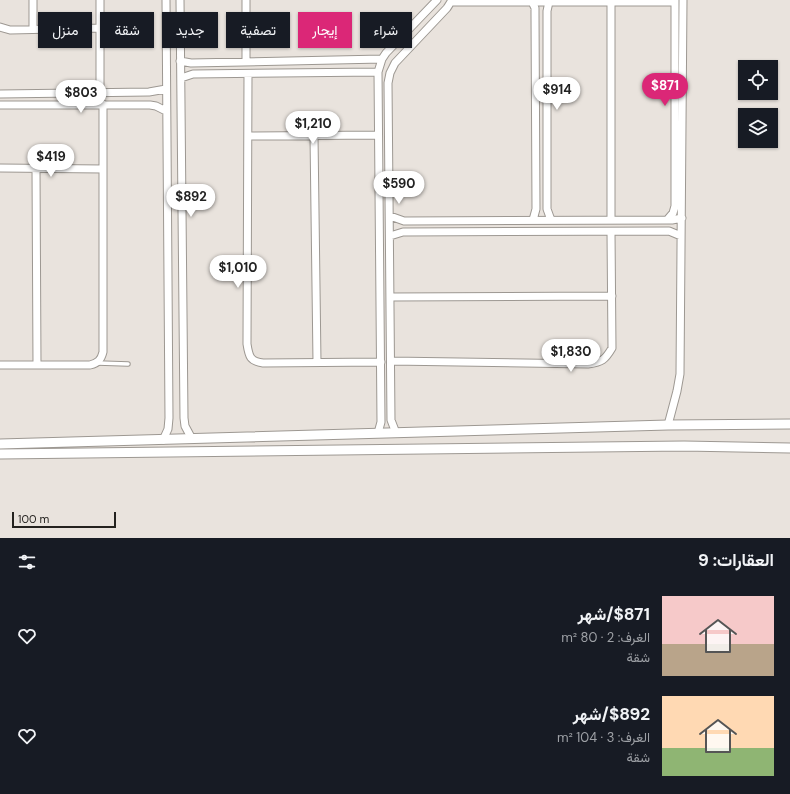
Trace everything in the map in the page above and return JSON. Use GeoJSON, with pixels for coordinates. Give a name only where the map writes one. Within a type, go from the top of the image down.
{"type":"FeatureCollection","features":[{"type":"Feature","properties":{"kind":"street"},"geometry":{"type":"LineString","coordinates":[[33,0],[33,29]]}},
{"type":"Feature","properties":{"kind":"street"},"geometry":{"type":"LineString","coordinates":[[100,0],[100,12]]}},
{"type":"Feature","properties":{"kind":"street"},"geometry":{"type":"LineString","coordinates":[[163,440],[168,429],[169,418],[166,0]]}},
{"type":"Feature","properties":{"kind":"street"},"geometry":{"type":"LineString","coordinates":[[180,0],[184,418],[188,433],[192,439]]}},
{"type":"Feature","properties":{"kind":"street"},"geometry":{"type":"LineString","coordinates":[[246,0],[246,62]]}},
{"type":"Feature","properties":{"kind":"street"},"geometry":{"type":"LineString","coordinates":[[378,433],[382,422],[380,362],[378,72],[382,59],[386,53],[437,0]]}},
{"type":"Feature","properties":{"kind":"street"},"geometry":{"type":"LineString","coordinates":[[668,425],[680,374],[683,0]]}},
{"type":"Feature","properties":{"kind":"street"},"geometry":{"type":"LineString","coordinates":[[396,433],[392,420],[388,83],[390,73],[401,56],[452,1],[675,1],[675,206],[673,213],[667,220]]}},
{"type":"Feature","properties":{"kind":"street"},"geometry":{"type":"LineString","coordinates":[[532,2],[535,8],[536,209],[533,220]]}},
{"type":"Feature","properties":{"kind":"street"},"geometry":{"type":"LineString","coordinates":[[549,2],[547,14],[547,209],[551,220]]}},
{"type":"Feature","properties":{"kind":"street"},"geometry":{"type":"LineString","coordinates":[[611,2],[611,220]]}},
{"type":"Feature","properties":{"kind":"street"},"geometry":{"type":"LineString","coordinates":[[535,14],[547,14]]}},
{"type":"Feature","properties":{"kind":"street"},"geometry":{"type":"LineString","coordinates":[[0,27],[10,30],[100,28]]}},
{"type":"Feature","properties":{"kind":"street"},"geometry":{"type":"LineString","coordinates":[[100,48],[100,93]]}},
{"type":"Feature","properties":{"kind":"street"},"geometry":{"type":"LineString","coordinates":[[180,61],[191,63],[382,59]]}},
{"type":"Feature","properties":{"kind":"street"},"geometry":{"type":"LineString","coordinates":[[181,78],[193,74],[378,72]]}},
{"type":"Feature","properties":{"kind":"street"},"geometry":{"type":"LineString","coordinates":[[248,74],[248,352],[251,358],[256,362],[263,363],[380,362]]}},
{"type":"Feature","properties":{"kind":"street"},"geometry":{"type":"LineString","coordinates":[[674,83],[683,83]]}},
{"type":"Feature","properties":{"kind":"street"},"geometry":{"type":"LineString","coordinates":[[0,94],[155,92],[166,89]]}},
{"type":"Feature","properties":{"kind":"street"},"geometry":{"type":"LineString","coordinates":[[0,105],[103,104],[156,106],[166,111]]}},
{"type":"Feature","properties":{"kind":"street"},"geometry":{"type":"LineString","coordinates":[[0,365],[90,365],[97,363],[102,358],[103,104]]}},
{"type":"Feature","properties":{"kind":"street"},"geometry":{"type":"LineString","coordinates":[[248,136],[378,135]]}},
{"type":"Feature","properties":{"kind":"street"},"geometry":{"type":"LineString","coordinates":[[314,136],[317,362]]}},
{"type":"Feature","properties":{"kind":"street"},"geometry":{"type":"LineString","coordinates":[[0,168],[103,169]]}},
{"type":"Feature","properties":{"kind":"street"},"geometry":{"type":"LineString","coordinates":[[36,168],[37,365]]}},
{"type":"Feature","properties":{"kind":"street"},"geometry":{"type":"LineString","coordinates":[[390,216],[404,221],[667,220],[682,218]]}},
{"type":"Feature","properties":{"kind":"street"},"geometry":{"type":"LineString","coordinates":[[390,236],[404,232],[669,231],[681,236]]}},
{"type":"Feature","properties":{"kind":"street"},"geometry":{"type":"LineString","coordinates":[[391,361],[598,363],[607,357],[612,348],[611,232]]}},
{"type":"Feature","properties":{"kind":"street"},"geometry":{"type":"LineString","coordinates":[[391,297],[612,296]]}},
{"type":"Feature","properties":{"kind":"street"},"geometry":{"type":"LineString","coordinates":[[0,444],[668,425],[790,424]]}},
{"type":"Feature","properties":{"kind":"street"},"geometry":{"type":"LineString","coordinates":[[0,454],[684,446],[790,448]]}},
{"type":"Feature","properties":{"kind":"lane"},"geometry":{"type":"LineString","coordinates":[[97,363],[128,364]]}}]}
